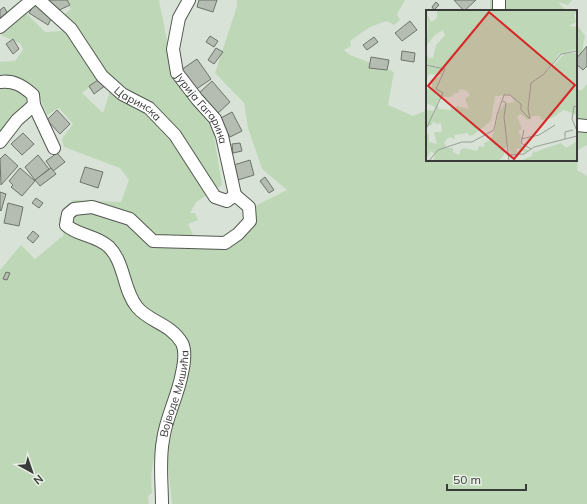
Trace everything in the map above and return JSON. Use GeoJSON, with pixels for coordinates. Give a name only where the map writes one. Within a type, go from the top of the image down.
{"type":"FeatureCollection","features":[{"type":"Feature","properties":{"kind":"street"},"geometry":{"type":"LineString","coordinates":[[0,28],[32,0]]}},
{"type":"Feature","properties":{"kind":"street","name":"Царинска"},"geometry":{"type":"LineString","coordinates":[[39,0],[71,29],[102,76],[122,94],[149,108],[175,135],[214,197],[227,201],[235,195]]}},
{"type":"Feature","properties":{"kind":"street","name":"Јурија Гагарина"},"geometry":{"type":"LineString","coordinates":[[189,0],[179,18],[173,49],[177,73],[197,99],[216,119],[222,136],[235,195]]}},
{"type":"Feature","properties":{"kind":"street"},"geometry":{"type":"LineString","coordinates":[[0,82],[13,82],[24,87],[33,95],[34,105],[54,148]]}},
{"type":"Feature","properties":{"kind":"street"},"geometry":{"type":"LineString","coordinates":[[0,142],[18,120],[34,105]]}},
{"type":"Feature","properties":{"kind":"street"},"geometry":{"type":"LineString","coordinates":[[577,125],[587,126]]}},
{"type":"Feature","properties":{"kind":"street","name":"Војводе Мишића"},"geometry":{"type":"LineString","coordinates":[[162,504],[163,439],[180,385],[185,361],[182,344],[172,330],[138,308],[129,294],[116,257],[109,248],[97,238],[71,230],[66,225],[68,214],[74,209],[92,207],[130,219],[153,241],[225,243],[238,234],[250,221],[249,207],[235,195]]}},
{"type":"Feature","properties":{"kind":"green space"},"geometry":{"type":"Polygon","coordinates":[[[64,0],[159,0],[169,51],[179,82],[213,130],[222,185],[196,202],[190,213],[195,213],[198,220],[188,224],[194,237],[223,248],[257,205],[287,190],[262,169],[248,128],[244,103],[215,73],[237,6],[237,0],[405,0],[397,14],[400,20],[394,25],[387,21],[370,27],[350,41],[351,46],[344,50],[350,55],[394,72],[388,105],[413,116],[426,110],[426,161],[577,161],[577,90],[582,90],[587,84],[587,145],[578,150],[577,170],[587,176],[587,504],[172,504],[167,455],[184,379],[156,449],[151,478],[152,493],[148,496],[149,504],[0,504],[0,270],[21,245],[35,259],[64,235],[58,219],[73,200],[121,202],[129,180],[120,168],[64,147],[62,139],[73,124],[59,108],[47,115],[39,96],[31,86],[26,83],[0,77],[0,62],[15,61],[23,50],[21,44],[1,35],[25,12],[45,32],[62,31],[61,17],[71,9],[64,0]],[[102,78],[82,93],[103,113],[110,91],[102,78]]]}},
{"type":"Feature","properties":{"kind":"green space"},"geometry":{"type":"Polygon","coordinates":[[[490,0],[572,0],[568,5],[558,2],[565,10],[488,10],[490,9],[490,0]]]}},
{"type":"Feature","properties":{"kind":"green space"},"geometry":{"type":"Polygon","coordinates":[[[577,24],[585,36],[580,60],[577,67],[577,24]]]}},
{"type":"Feature","properties":{"kind":"green space"},"geometry":{"type":"Polygon","coordinates":[[[0,87],[17,88],[26,95],[26,107],[0,131],[0,87]]]}},
{"type":"Feature","properties":{"kind":"building"},"geometry":{"type":"Polygon","coordinates":[[[49,0],[67,0],[70,5],[55,12],[49,0]]]}},
{"type":"Feature","properties":{"kind":"building"},"geometry":{"type":"Polygon","coordinates":[[[199,0],[217,0],[213,12],[197,7],[199,0]]]}},
{"type":"Feature","properties":{"kind":"building"},"geometry":{"type":"Polygon","coordinates":[[[454,0],[476,0],[465,10],[463,10],[454,0]]]}},
{"type":"Feature","properties":{"kind":"building"},"geometry":{"type":"Polygon","coordinates":[[[436,2],[439,5],[434,10],[432,7],[436,2]]]}},
{"type":"Feature","properties":{"kind":"building"},"geometry":{"type":"Polygon","coordinates":[[[34,4],[53,15],[48,25],[29,13],[34,4]]]}},
{"type":"Feature","properties":{"kind":"building"},"geometry":{"type":"Polygon","coordinates":[[[4,7],[8,14],[0,19],[0,10],[4,7]]]}},
{"type":"Feature","properties":{"kind":"building"},"geometry":{"type":"Polygon","coordinates":[[[410,21],[417,30],[402,41],[395,33],[410,21]]]}},
{"type":"Feature","properties":{"kind":"building"},"geometry":{"type":"Polygon","coordinates":[[[210,36],[218,41],[214,47],[206,42],[210,36]]]}},
{"type":"Feature","properties":{"kind":"building"},"geometry":{"type":"Polygon","coordinates":[[[374,37],[378,42],[367,50],[363,45],[374,37]]]}},
{"type":"Feature","properties":{"kind":"building"},"geometry":{"type":"Polygon","coordinates":[[[13,39],[19,49],[13,54],[6,44],[13,39]]]}},
{"type":"Feature","properties":{"kind":"building"},"geometry":{"type":"Polygon","coordinates":[[[587,46],[587,66],[583,70],[577,65],[577,58],[587,46]]]}},
{"type":"Feature","properties":{"kind":"building"},"geometry":{"type":"Polygon","coordinates":[[[216,48],[223,52],[214,64],[208,60],[216,48]]]}},
{"type":"Feature","properties":{"kind":"building"},"geometry":{"type":"Polygon","coordinates":[[[402,51],[415,53],[414,62],[401,60],[402,51]]]}},
{"type":"Feature","properties":{"kind":"building"},"geometry":{"type":"Polygon","coordinates":[[[371,57],[389,60],[387,70],[369,68],[371,57]]]}},
{"type":"Feature","properties":{"kind":"building"},"geometry":{"type":"Polygon","coordinates":[[[197,59],[211,79],[195,90],[181,70],[197,59]]]}},
{"type":"Feature","properties":{"kind":"building"},"geometry":{"type":"Polygon","coordinates":[[[101,78],[106,85],[94,94],[89,86],[101,78]]]}},
{"type":"Feature","properties":{"kind":"building"},"geometry":{"type":"Polygon","coordinates":[[[212,81],[230,102],[217,114],[199,93],[212,81]]]}},
{"type":"Feature","properties":{"kind":"building"},"geometry":{"type":"Polygon","coordinates":[[[57,110],[70,124],[60,134],[47,120],[57,110]]]}},
{"type":"Feature","properties":{"kind":"building"},"geometry":{"type":"Polygon","coordinates":[[[232,112],[242,131],[230,137],[219,119],[232,112]]]}},
{"type":"Feature","properties":{"kind":"building"},"geometry":{"type":"Polygon","coordinates":[[[23,133],[34,144],[22,155],[11,144],[23,133]]]}},
{"type":"Feature","properties":{"kind":"building"},"geometry":{"type":"Polygon","coordinates":[[[240,143],[242,151],[233,153],[232,144],[240,143]]]}},
{"type":"Feature","properties":{"kind":"building"},"geometry":{"type":"Polygon","coordinates":[[[57,153],[65,162],[53,171],[46,161],[57,153]]]}},
{"type":"Feature","properties":{"kind":"building"},"geometry":{"type":"Polygon","coordinates":[[[5,154],[18,166],[1,185],[0,159],[5,154]]]}},
{"type":"Feature","properties":{"kind":"building"},"geometry":{"type":"Polygon","coordinates":[[[38,155],[49,169],[35,180],[25,167],[38,155]]]}},
{"type":"Feature","properties":{"kind":"building"},"geometry":{"type":"Polygon","coordinates":[[[250,160],[254,175],[238,180],[234,165],[250,160]]]}},
{"type":"Feature","properties":{"kind":"building"},"geometry":{"type":"Polygon","coordinates":[[[85,167],[103,172],[98,188],[80,182],[85,167]]]}},
{"type":"Feature","properties":{"kind":"building"},"geometry":{"type":"Polygon","coordinates":[[[20,168],[35,181],[22,196],[11,187],[13,185],[9,181],[20,168]]]}},
{"type":"Feature","properties":{"kind":"building"},"geometry":{"type":"Polygon","coordinates":[[[51,168],[56,174],[40,186],[35,180],[51,168]]]}},
{"type":"Feature","properties":{"kind":"building"},"geometry":{"type":"Polygon","coordinates":[[[265,177],[274,190],[269,193],[260,181],[265,177]]]}},
{"type":"Feature","properties":{"kind":"building"},"geometry":{"type":"Polygon","coordinates":[[[0,192],[6,194],[1,211],[0,210],[0,192]]]}},
{"type":"Feature","properties":{"kind":"building"},"geometry":{"type":"Polygon","coordinates":[[[36,198],[43,203],[39,208],[32,203],[36,198]]]}},
{"type":"Feature","properties":{"kind":"building"},"geometry":{"type":"Polygon","coordinates":[[[8,203],[23,207],[19,226],[4,223],[8,203]]]}},
{"type":"Feature","properties":{"kind":"building"},"geometry":{"type":"Polygon","coordinates":[[[33,231],[39,236],[33,243],[27,238],[33,231]]]}},
{"type":"Feature","properties":{"kind":"building"},"geometry":{"type":"Polygon","coordinates":[[[6,272],[10,273],[7,280],[3,279],[6,272]]]}}]}
